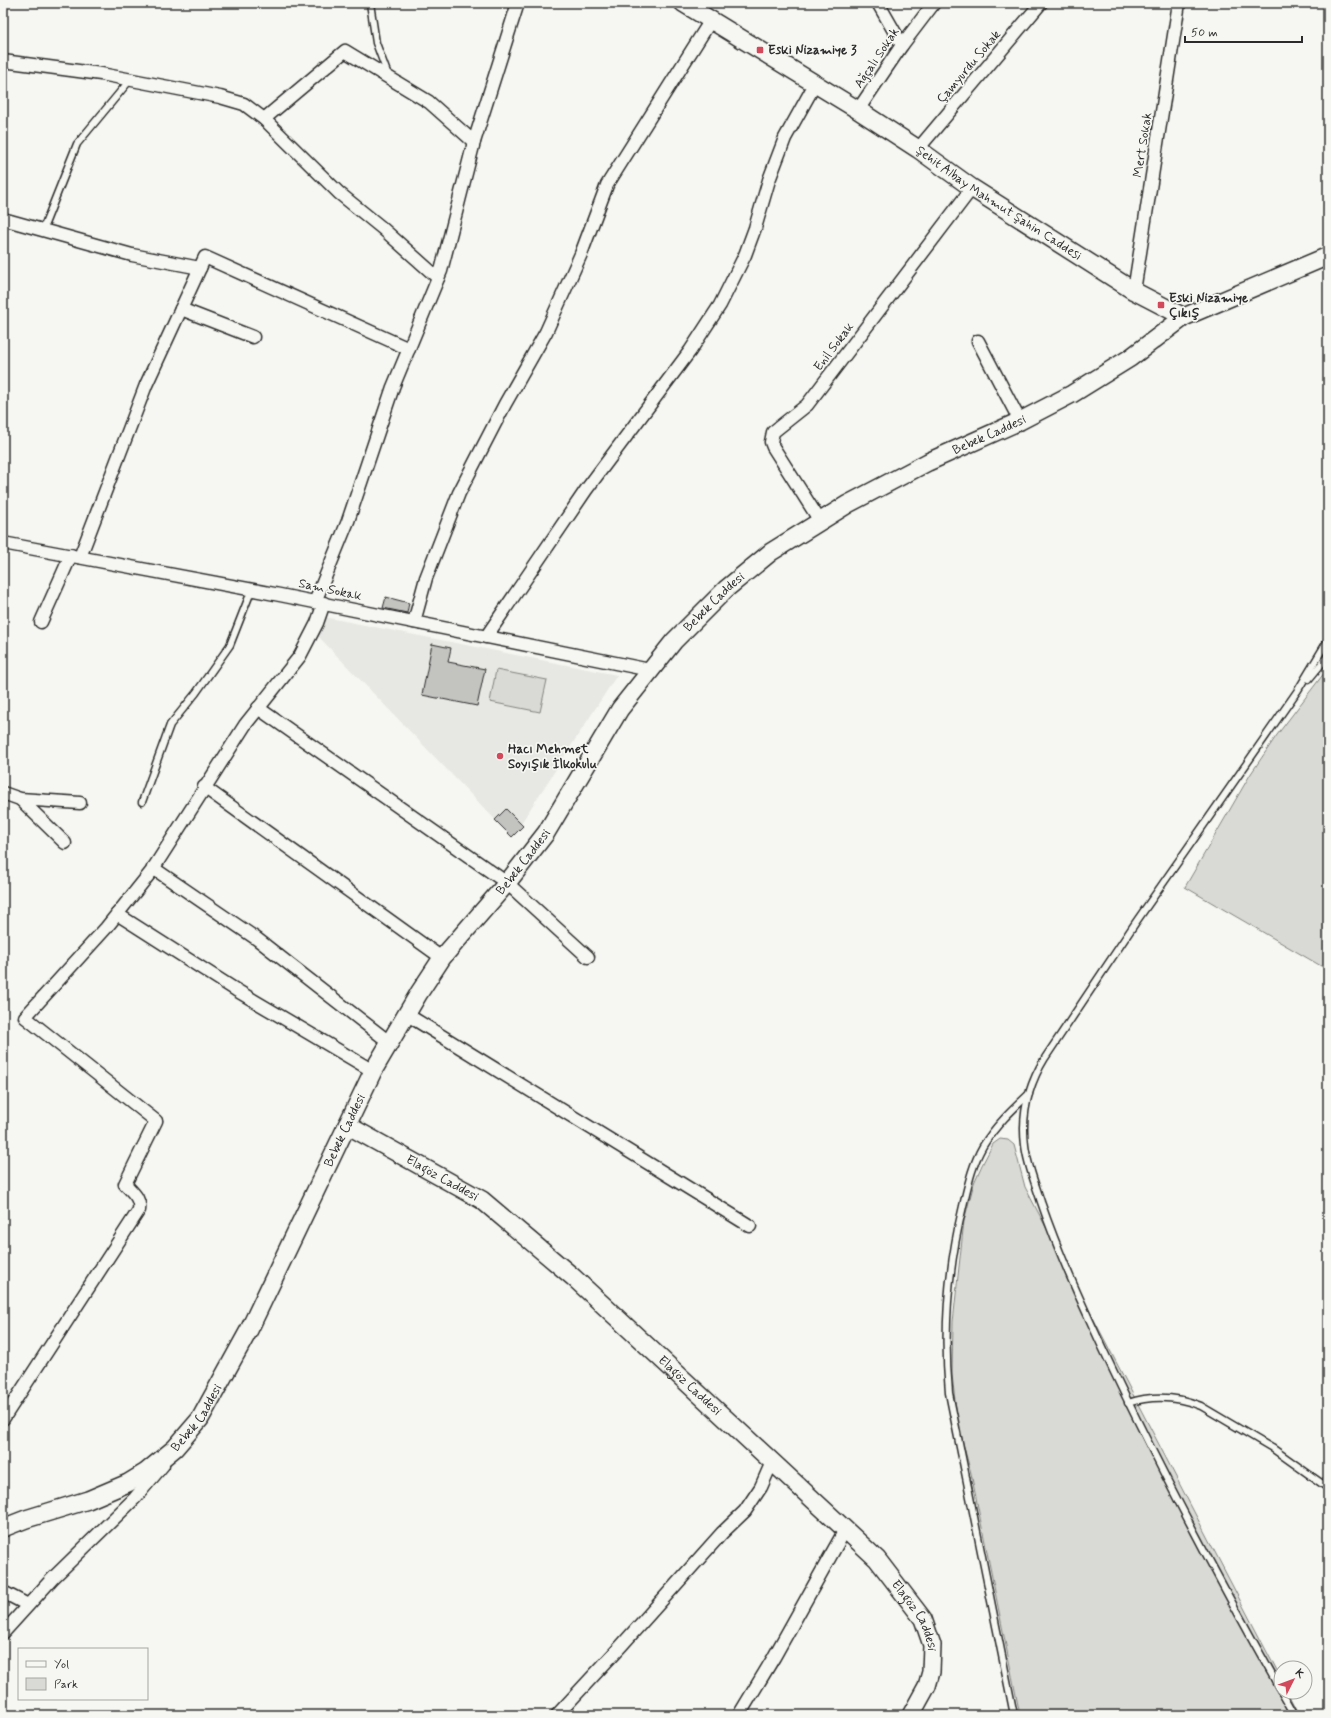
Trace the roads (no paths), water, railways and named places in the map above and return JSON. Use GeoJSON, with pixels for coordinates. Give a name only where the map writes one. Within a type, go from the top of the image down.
{"type":"FeatureCollection","features":[{"type":"Feature","properties":{"kind":"street"},"geometry":{"type":"LineString","coordinates":[[3,1419],[139,1210],[140,1205],[137,1198],[125,1184],[156,1121],[25,1017],[117,914],[153,868],[204,787],[258,708],[300,656],[317,623],[319,603],[393,387],[438,278],[474,142],[518,3]]}},
{"type":"Feature","properties":{"kind":"street","name":"Şehit Albay Mahmut Şahin Caddesi"},"geometry":{"type":"LineString","coordinates":[[683,3],[858,110],[918,149],[972,188],[1134,291],[1184,317]]}},
{"type":"Feature","properties":{"kind":"street"},"geometry":{"type":"LineString","coordinates":[[878,3],[902,45]]}},
{"type":"Feature","properties":{"kind":"street","name":"Ağçalı Sokak"},"geometry":{"type":"LineString","coordinates":[[858,110],[902,45],[934,3]]}},
{"type":"Feature","properties":{"kind":"street","name":"Çamyurdu Sokak"},"geometry":{"type":"LineString","coordinates":[[918,149],[1041,3]]}},
{"type":"Feature","properties":{"kind":"street","name":"Mert Sokak"},"geometry":{"type":"LineString","coordinates":[[1134,291],[1179,3]]}},
{"type":"Feature","properties":{"kind":"street"},"geometry":{"type":"LineString","coordinates":[[414,622],[426,578],[460,493],[505,404],[546,332],[581,254],[607,185],[711,20]]}},
{"type":"Feature","properties":{"kind":"street"},"geometry":{"type":"LineString","coordinates":[[264,119],[345,51],[429,102],[474,142]]}},
{"type":"Feature","properties":{"kind":"street"},"geometry":{"type":"LineString","coordinates":[[3,61],[130,80],[232,100],[253,110],[339,193],[438,278]]}},
{"type":"Feature","properties":{"kind":"street"},"geometry":{"type":"LineString","coordinates":[[486,637],[586,490],[690,351],[720,305],[745,255],[755,228],[771,173],[785,138],[815,84]]}},
{"type":"Feature","properties":{"kind":"street","name":"Enil Sokak"},"geometry":{"type":"LineString","coordinates":[[820,521],[773,447],[771,437],[773,432],[807,405],[972,188]]}},
{"type":"Feature","properties":{"kind":"street"},"geometry":{"type":"LineString","coordinates":[[3,219],[132,255],[200,268]]}},
{"type":"Feature","properties":{"kind":"street"},"geometry":{"type":"LineString","coordinates":[[1184,317],[1328,256]]}},
{"type":"Feature","properties":{"kind":"street"},"geometry":{"type":"LineString","coordinates":[[41,622],[75,556],[146,385],[205,257],[409,349]]}},
{"type":"Feature","properties":{"kind":"street"},"geometry":{"type":"LineString","coordinates":[[181,309],[253,336]]}},
{"type":"Feature","properties":{"kind":"street","name":"Bebek Caddesi"},"geometry":{"type":"LineString","coordinates":[[3,1528],[108,1492],[146,1472],[175,1448],[200,1419],[249,1330],[373,1071],[406,1014],[442,958],[508,883],[546,833],[620,709],[674,641],[726,589],[772,552],[820,521],[881,486],[928,462],[1020,421],[1072,394],[1101,377],[1152,342],[1184,317]]}},
{"type":"Feature","properties":{"kind":"street"},"geometry":{"type":"LineString","coordinates":[[978,341],[1020,421]]}},
{"type":"Feature","properties":{"kind":"street","name":"Sam Sokak"},"geometry":{"type":"LineString","coordinates":[[3,543],[319,603],[650,670]]}},
{"type":"Feature","properties":{"kind":"street"},"geometry":{"type":"LineString","coordinates":[[258,708],[508,883],[588,957]]}},
{"type":"Feature","properties":{"kind":"street"},"geometry":{"type":"LineString","coordinates":[[204,787],[442,958]]}},
{"type":"Feature","properties":{"kind":"street"},"geometry":{"type":"LineString","coordinates":[[3,793],[20,799],[80,804]]}},
{"type":"Feature","properties":{"kind":"street"},"geometry":{"type":"LineString","coordinates":[[20,799],[65,843]]}},
{"type":"Feature","properties":{"kind":"street"},"geometry":{"type":"LineString","coordinates":[[153,868],[257,940],[389,1042]]}},
{"type":"Feature","properties":{"kind":"street"},"geometry":{"type":"LineString","coordinates":[[117,914],[236,990],[373,1071]]}},
{"type":"Feature","properties":{"kind":"street"},"geometry":{"type":"LineString","coordinates":[[406,1014],[750,1226]]}},
{"type":"Feature","properties":{"kind":"street","name":"Elagöz Caddesi"},"geometry":{"type":"LineString","coordinates":[[347,1125],[482,1200],[573,1277],[877,1559],[923,1619],[928,1631],[932,1652],[931,1672],[927,1686],[911,1715]]}},
{"type":"Feature","properties":{"kind":"street"},"geometry":{"type":"LineString","coordinates":[[3,1632],[135,1498],[175,1448]]}},
{"type":"Feature","properties":{"kind":"street"},"geometry":{"type":"LineString","coordinates":[[557,1715],[722,1533],[745,1511],[761,1487],[772,1462]]}},
{"type":"Feature","properties":{"kind":"street"},"geometry":{"type":"LineString","coordinates":[[739,1715],[774,1657],[845,1530]]}},
{"type":"Feature","properties":{"kind":"street"},"geometry":{"type":"LineString","coordinates":[[3,1592],[28,1605]]}},
{"type":"Feature","properties":{"kind":"lane"},"geometry":{"type":"LineString","coordinates":[[370,3],[376,43],[388,77]]}},
{"type":"Feature","properties":{"kind":"lane"},"geometry":{"type":"LineString","coordinates":[[43,229],[77,144],[130,80]]}},
{"type":"Feature","properties":{"kind":"lane"},"geometry":{"type":"LineString","coordinates":[[142,802],[170,725],[196,693],[230,645],[252,590]]}},
{"type":"Feature","properties":{"kind":"lane"},"geometry":{"type":"LineString","coordinates":[[1273,1677],[1179,1506],[1128,1403],[1055,1243],[1030,1170],[1024,1131],[1029,1094],[1033,1081],[1045,1058],[1136,922],[1298,690],[1328,640]]}},
{"type":"Feature","properties":{"kind":"lane"},"geometry":{"type":"LineString","coordinates":[[1298,690],[1328,656]]}},
{"type":"Feature","properties":{"kind":"lane"},"geometry":{"type":"LineString","coordinates":[[1014,1715],[949,1393],[946,1347],[946,1315],[953,1251],[970,1176],[974,1165],[983,1146],[991,1134],[1029,1094]]}},
{"type":"Feature","properties":{"kind":"lane"},"geometry":{"type":"LineString","coordinates":[[1128,1403],[1146,1398],[1164,1397],[1189,1401],[1201,1406],[1272,1448],[1328,1488]]}},
{"type":"Feature","properties":{"kind":"lane"},"geometry":{"type":"LineString","coordinates":[[1286,1700],[1294,1715]]}},
{"type":"Feature","properties":{"kind":"place","name":"Eski Nizamiye 3"},"geometry":{"type":"Point","coordinates":[760,50]}},
{"type":"Feature","properties":{"kind":"place","name":"Eski Nizamiye Çıkış"},"geometry":{"type":"Point","coordinates":[1161,305]}},
{"type":"Feature","properties":{"kind":"place","name":"Hacı Mehmet Soyışık İlkokulu"},"geometry":{"type":"Point","coordinates":[500,756]}}]}
